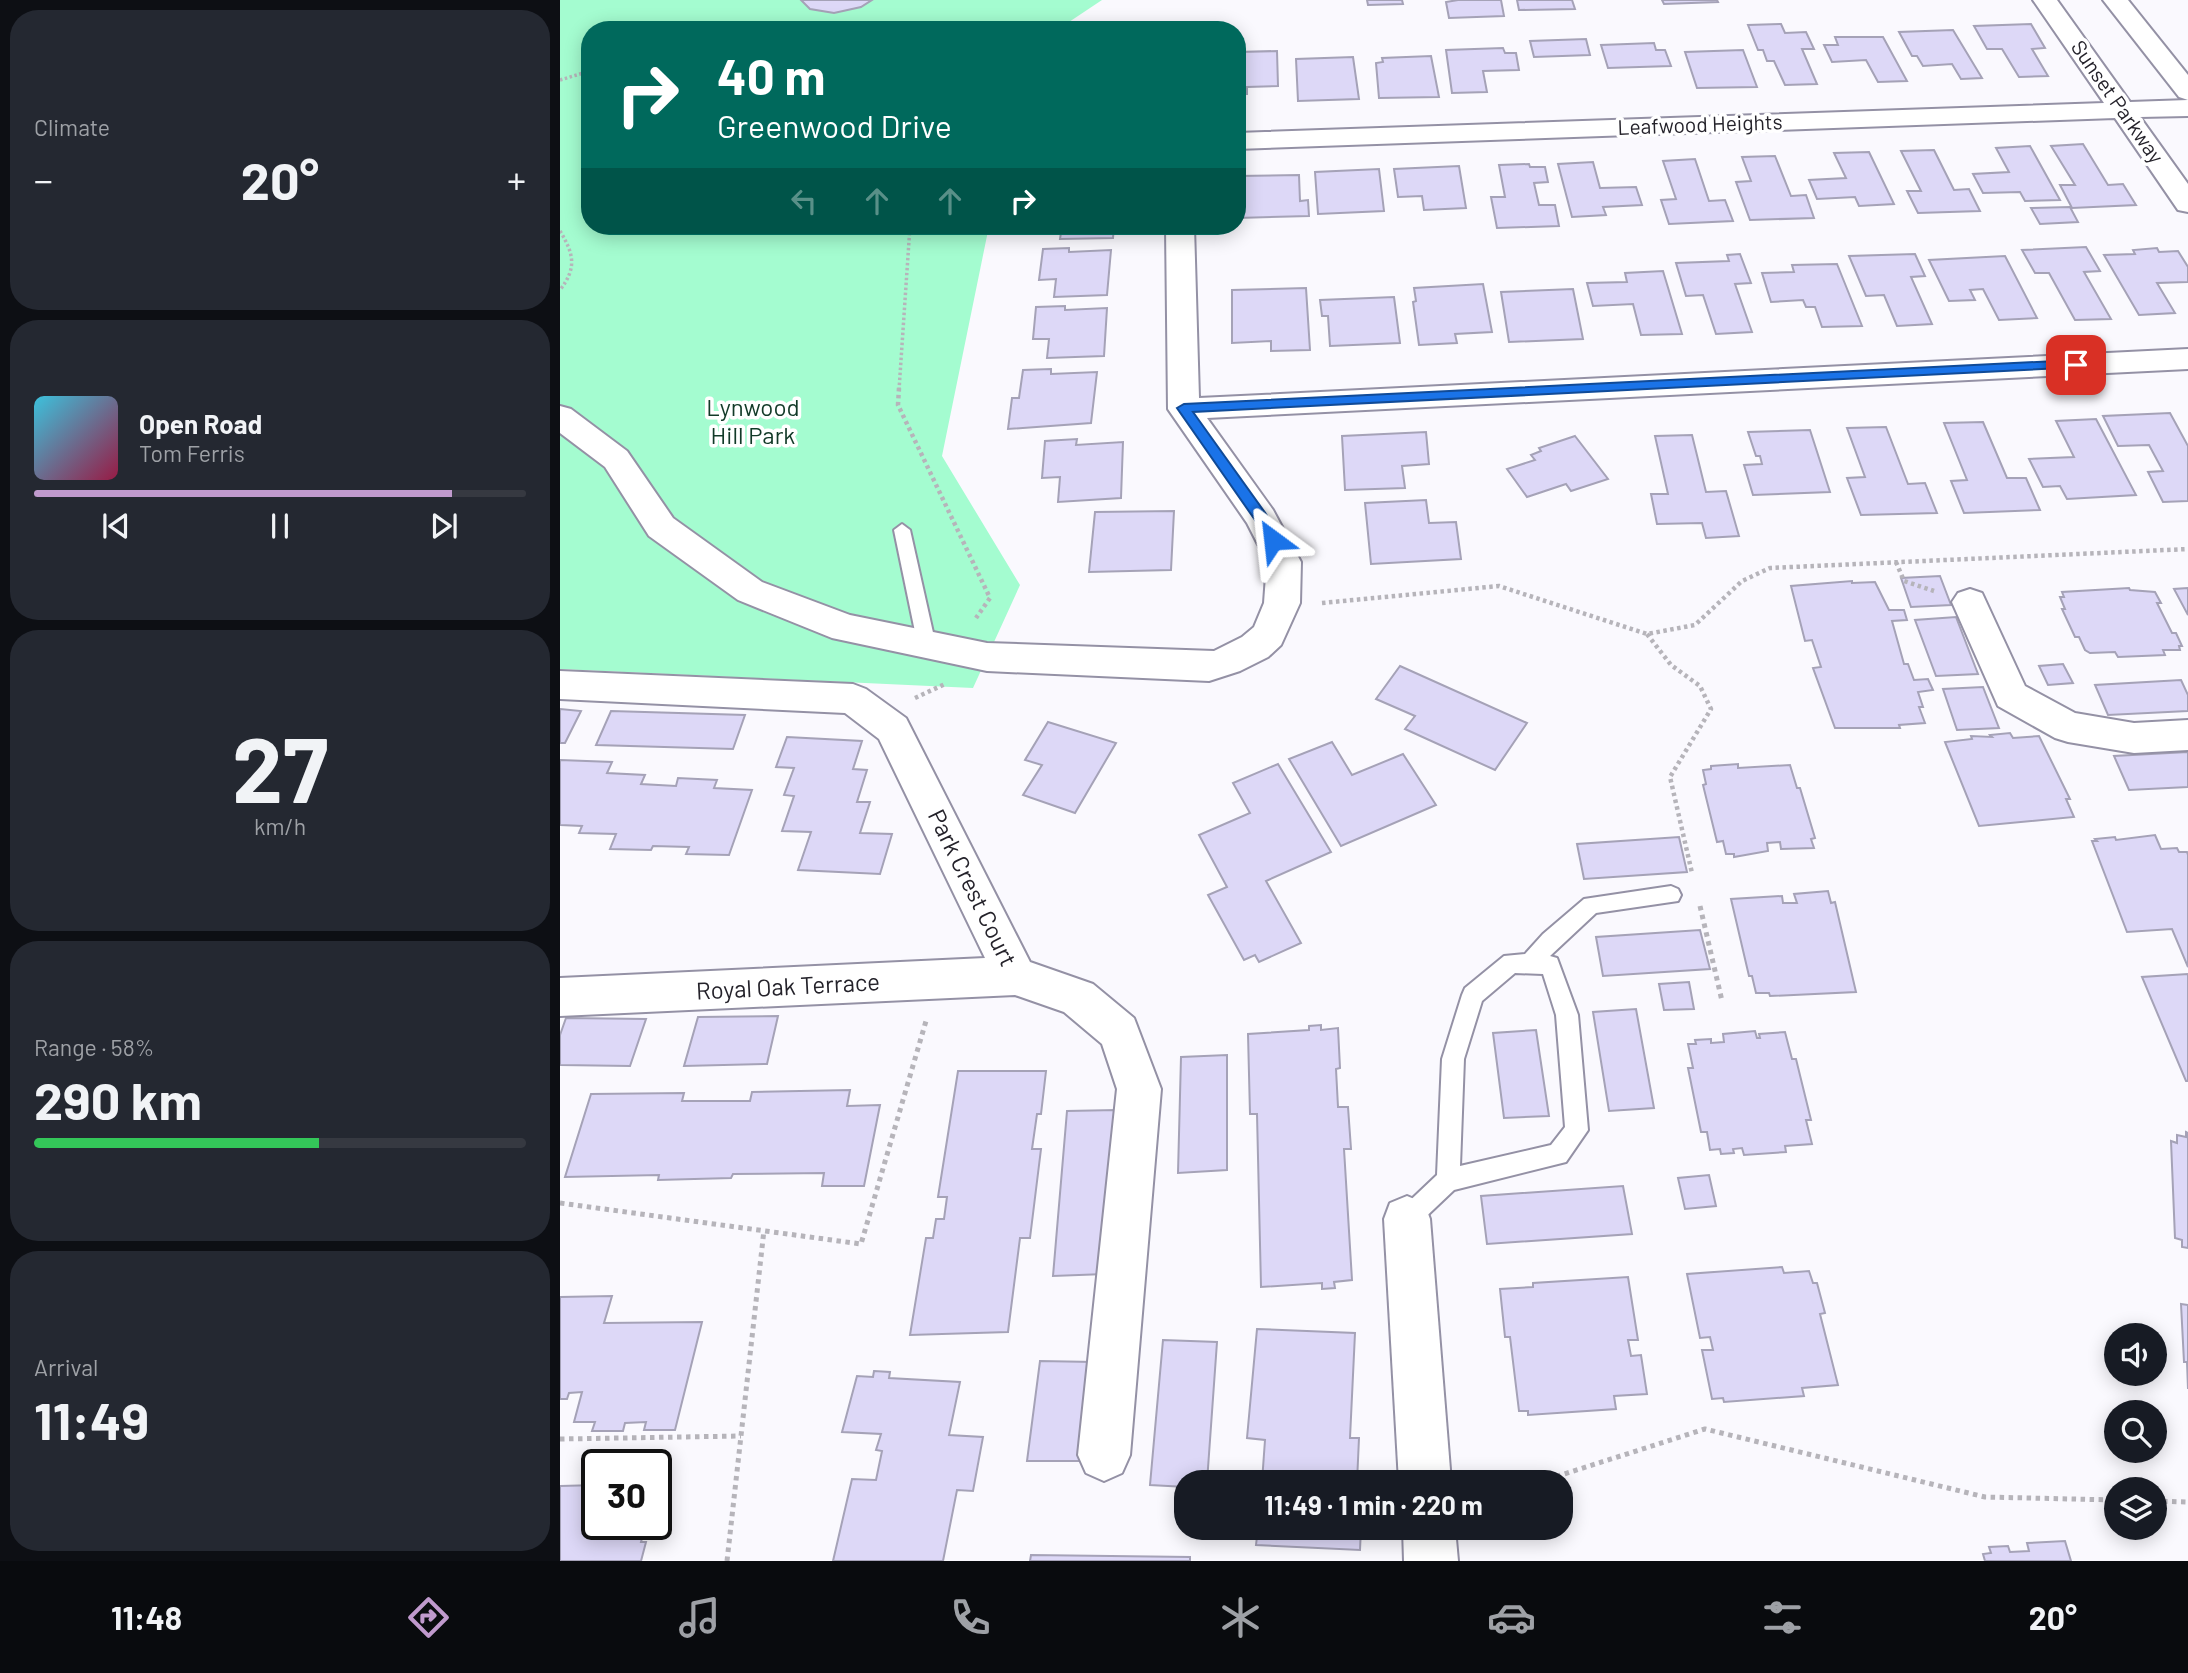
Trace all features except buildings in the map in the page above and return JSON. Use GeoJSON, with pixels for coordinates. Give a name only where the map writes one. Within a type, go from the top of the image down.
{"type":"FeatureCollection","features":[{"type":"Feature","properties":{"kind":"street","name":"Sunset Parkway"},"geometry":{"type":"LineString","coordinates":[[2045,0],[2188,204]]}},
{"type":"Feature","properties":{"kind":"street"},"geometry":{"type":"LineString","coordinates":[[2115,0],[2188,92]]}},
{"type":"Feature","properties":{"kind":"street","name":"Leafwood Heights"},"geometry":{"type":"LineString","coordinates":[[1246,141],[2175,108]]}},
{"type":"Feature","properties":{"kind":"street"},"geometry":{"type":"LineString","coordinates":[[560,417],[616,459],[661,527],[750,591],[845,628],[956,651],[1209,667],[1227,662],[1255,647],[1268,635],[1282,603],[1284,562],[1261,518],[1184,408],[1180,235]]}},
{"type":"Feature","properties":{"kind":"street"},"geometry":{"type":"LineString","coordinates":[[1184,408],[2188,359]]}},
{"type":"Feature","properties":{"kind":"street"},"geometry":{"type":"LineString","coordinates":[[1970,602],[2011,696],[2068,727],[2134,738],[2188,735]]}},
{"type":"Feature","properties":{"kind":"street","name":"Park Crest Court"},"geometry":{"type":"LineString","coordinates":[[560,685],[853,699],[893,729],[1015,976],[1078,998],[1119,1032],[1139,1089],[1104,1455]]}},
{"type":"Feature","properties":{"kind":"street","name":"Royal Oak Terrace"},"geometry":{"type":"LineString","coordinates":[[560,997],[1015,976]]}},
{"type":"Feature","properties":{"kind":"street"},"geometry":{"type":"LineString","coordinates":[[1407,1219],[1424,1470]]}},
{"type":"Feature","properties":{"kind":"street"},"geometry":{"type":"LineString","coordinates":[[1430,1540],[1431,1561]]}},
{"type":"Feature","properties":{"kind":"lane"},"geometry":{"type":"LineString","coordinates":[[902,530],[956,651]]}},
{"type":"Feature","properties":{"kind":"lane"},"geometry":{"type":"LineString","coordinates":[[1530,964],[1550,940],[1591,905],[1671,895]]}},
{"type":"Feature","properties":{"kind":"lane"},"geometry":{"type":"LineString","coordinates":[[1407,1219],[1448,1180],[1558,1154],[1577,1130],[1567,1015],[1550,965],[1511,963],[1473,995],[1453,1059],[1448,1180]]}},
{"type":"Feature","properties":{"kind":"path"},"geometry":{"type":"LineString","coordinates":[[560,80],[581,74]]}},
{"type":"Feature","properties":{"kind":"path"},"geometry":{"type":"LineString","coordinates":[[560,231],[575,256],[573,274],[560,290]]}},
{"type":"Feature","properties":{"kind":"path"},"geometry":{"type":"LineString","coordinates":[[893,729],[912,699],[955,679],[956,651],[990,598],[898,405],[909,235]]}},
{"type":"Feature","properties":{"kind":"path"},"geometry":{"type":"LineString","coordinates":[[1282,603],[1327,603],[1499,586],[1647,634],[1695,625],[1742,581],[1770,568],[2188,549]]}},
{"type":"Feature","properties":{"kind":"path"},"geometry":{"type":"LineString","coordinates":[[1896,562],[1904,581],[1970,602]]}},
{"type":"Feature","properties":{"kind":"path"},"geometry":{"type":"LineString","coordinates":[[1647,634],[1671,665],[1700,686],[1711,709],[1670,777],[1694,881]]}},
{"type":"Feature","properties":{"kind":"path"},"geometry":{"type":"LineString","coordinates":[[1697,894],[1722,1001]]}},
{"type":"Feature","properties":{"kind":"path"},"geometry":{"type":"LineString","coordinates":[[560,1203],[861,1244],[938,980]]}},
{"type":"Feature","properties":{"kind":"path"},"geometry":{"type":"LineString","coordinates":[[727,1561],[764,1230]]}},
{"type":"Feature","properties":{"kind":"path"},"geometry":{"type":"LineString","coordinates":[[1573,1470],[1705,1429],[1984,1497],[2104,1500]]}},
{"type":"Feature","properties":{"kind":"path"},"geometry":{"type":"LineString","coordinates":[[560,1439],[741,1436]]}},
{"type":"Feature","properties":{"kind":"path"},"geometry":{"type":"LineString","coordinates":[[2167,1501],[2188,1502]]}},
{"type":"Feature","properties":{"kind":"green space","name":"Lynwood Hill Park"},"geometry":{"type":"Polygon","coordinates":[[[560,0],[1102,0],[1070,21],[581,21],[581,235],[987,235],[942,456],[1020,585],[973,688],[560,669],[560,0]]]}},
{"type":"Feature","properties":{"kind":"route"},"geometry":{"type":"LineString","coordinates":[[1273,540],[1261,518],[1201,436],[1184,408],[2076,365]]}}]}
